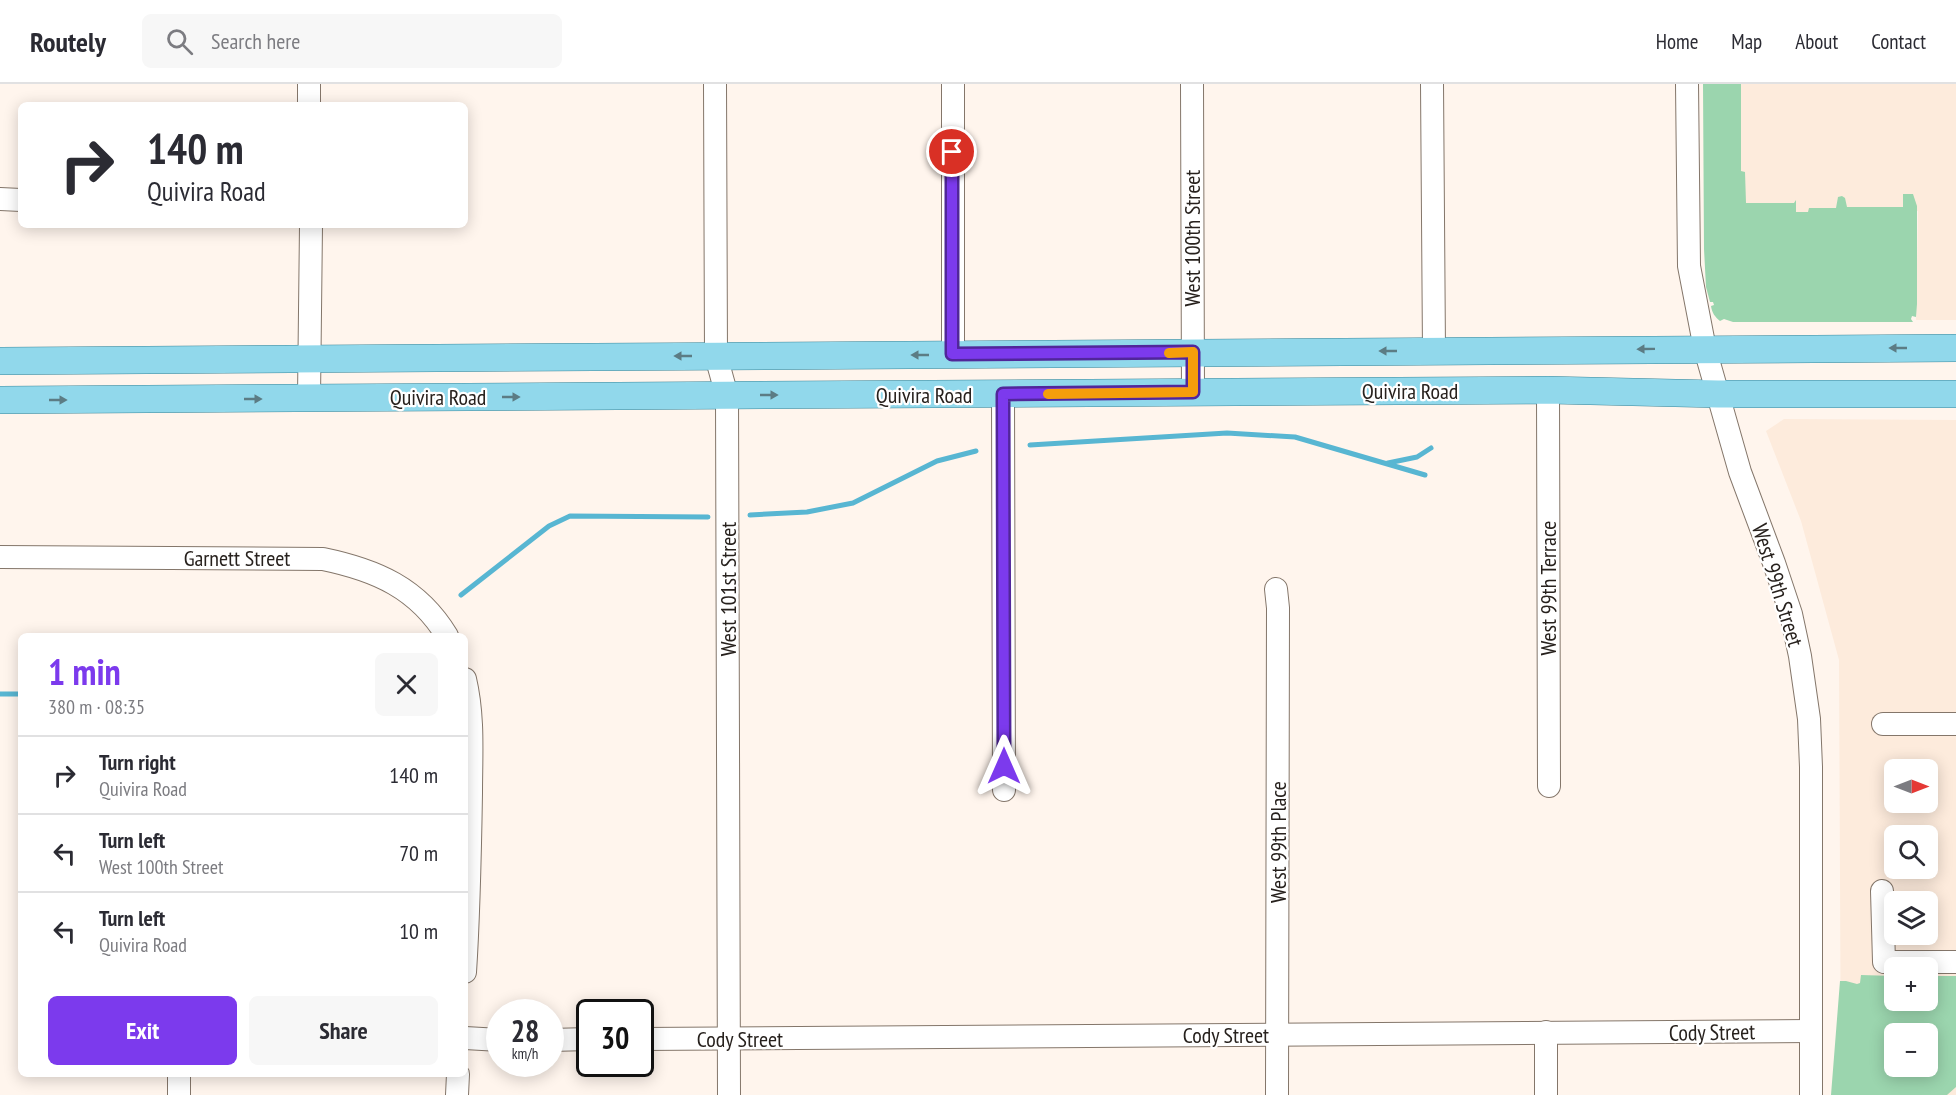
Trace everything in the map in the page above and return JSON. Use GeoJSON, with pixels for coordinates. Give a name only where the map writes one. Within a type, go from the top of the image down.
{"type":"FeatureCollection","features":[{"type":"Feature","properties":{"kind":"main road","name":"Quivira Road"},"geometry":{"type":"LineString","coordinates":[[0,361],[1956,348]]}},
{"type":"Feature","properties":{"kind":"main road","name":"Quivira Road"},"geometry":{"type":"LineString","coordinates":[[0,400],[1548,390],[1718,394],[1956,394]]}},
{"type":"Feature","properties":{"kind":"street"},"geometry":{"type":"LineString","coordinates":[[309,84],[309,102]]}},
{"type":"Feature","properties":{"kind":"street","name":"West 101st Street"},"geometry":{"type":"LineString","coordinates":[[715,84],[716,356],[727,396],[729,1095]]}},
{"type":"Feature","properties":{"kind":"street"},"geometry":{"type":"LineString","coordinates":[[952,84],[952,354]]}},
{"type":"Feature","properties":{"kind":"street","name":"West 100th Street"},"geometry":{"type":"LineString","coordinates":[[1192,84],[1193,392]]}},
{"type":"Feature","properties":{"kind":"street"},"geometry":{"type":"LineString","coordinates":[[1432,84],[1434,351]]}},
{"type":"Feature","properties":{"kind":"street","name":"West 99th Street"},"geometry":{"type":"LineString","coordinates":[[1687,84],[1689,266],[1705,349],[1740,472],[1791,614],[1809,719],[1811,1095]]}},
{"type":"Feature","properties":{"kind":"street"},"geometry":{"type":"LineString","coordinates":[[0,199],[18,200]]}},
{"type":"Feature","properties":{"kind":"street"},"geometry":{"type":"LineString","coordinates":[[309,398],[310,228]]}},
{"type":"Feature","properties":{"kind":"street","name":"West 99th Terrace"},"geometry":{"type":"LineString","coordinates":[[1548,390],[1549,786]]}},
{"type":"Feature","properties":{"kind":"street"},"geometry":{"type":"LineString","coordinates":[[1003,394],[1004,790]]}},
{"type":"Feature","properties":{"kind":"street","name":"Garnett Street"},"geometry":{"type":"LineString","coordinates":[[0,557],[323,559],[354,565],[400,586],[416,599],[445,633]]}},
{"type":"Feature","properties":{"kind":"street","name":"West 99th Place"},"geometry":{"type":"LineString","coordinates":[[1276,589],[1278,608],[1277,1095]]}},
{"type":"Feature","properties":{"kind":"street"},"geometry":{"type":"LineString","coordinates":[[468,700],[471,762],[468,926]]}},
{"type":"Feature","properties":{"kind":"street"},"geometry":{"type":"LineString","coordinates":[[1883,724],[1956,724]]}},
{"type":"Feature","properties":{"kind":"street"},"geometry":{"type":"LineString","coordinates":[[1882,891],[1884,962],[1956,962]]}},
{"type":"Feature","properties":{"kind":"street","name":"Cody Street"},"geometry":{"type":"LineString","coordinates":[[654,1039],[1811,1031]]}},
{"type":"Feature","properties":{"kind":"street"},"geometry":{"type":"LineString","coordinates":[[1546,1032],[1546,1095]]}},
{"type":"Feature","properties":{"kind":"street"},"geometry":{"type":"LineString","coordinates":[[468,1038],[486,1039]]}},
{"type":"Feature","properties":{"kind":"street"},"geometry":{"type":"LineString","coordinates":[[179,1077],[179,1095]]}},
{"type":"Feature","properties":{"kind":"street"},"geometry":{"type":"LineString","coordinates":[[456,1095],[458,1077]]}},
{"type":"Feature","properties":{"kind":"shaded area"},"geometry":{"type":"Polygon","coordinates":[[[1738,84],[1956,84],[1956,320],[1916,320],[1918,211],[1797,216],[1737,206],[1738,84]]]}},
{"type":"Feature","properties":{"kind":"shaded area"},"geometry":{"type":"Polygon","coordinates":[[[1784,419],[1956,420],[1956,1095],[1841,1095],[1839,660],[1801,521],[1766,431],[1784,419]]]}},
{"type":"Feature","properties":{"kind":"green space"},"geometry":{"type":"Polygon","coordinates":[[[1703,84],[1741,84],[1741,171],[1745,172],[1746,203],[1794,203],[1796,200],[1796,212],[1808,212],[1809,208],[1836,208],[1838,197],[1842,196],[1845,198],[1847,207],[1903,207],[1903,194],[1913,194],[1917,206],[1917,304],[1916,317],[1912,316],[1911,319],[1913,322],[1733,322],[1724,319],[1720,321],[1714,315],[1711,306],[1714,305],[1710,302],[1706,287],[1704,249],[1703,84]]]}},
{"type":"Feature","properties":{"kind":"green space"},"geometry":{"type":"Polygon","coordinates":[[[1861,975],[1884,976],[1884,1011],[1938,1011],[1938,976],[1956,976],[1956,1087],[1947,1095],[1831,1095],[1840,981],[1860,983],[1861,975]]]}},
{"type":"Feature","properties":{"kind":"waterway"},"geometry":{"type":"LineString","coordinates":[[1030,445],[1227,433],[1295,437],[1425,475]]}},
{"type":"Feature","properties":{"kind":"waterway"},"geometry":{"type":"LineString","coordinates":[[1388,463],[1417,457],[1431,448]]}},
{"type":"Feature","properties":{"kind":"waterway"},"geometry":{"type":"LineString","coordinates":[[750,515],[807,512],[853,503],[937,461],[976,451]]}},
{"type":"Feature","properties":{"kind":"waterway"},"geometry":{"type":"LineString","coordinates":[[461,595],[549,526],[570,516],[708,517]]}},
{"type":"Feature","properties":{"kind":"waterway"},"geometry":{"type":"LineString","coordinates":[[0,694],[18,694]]}},
{"type":"Feature","properties":{"kind":"slow traffic"},"geometry":{"type":"LineString","coordinates":[[1048,394],[1193,392],[1193,352],[1169,353]]}},
{"type":"Feature","properties":{"kind":"route"},"geometry":{"type":"LineString","coordinates":[[952,152],[952,354],[1193,352],[1193,392],[1003,394],[1004,766]]}}]}
